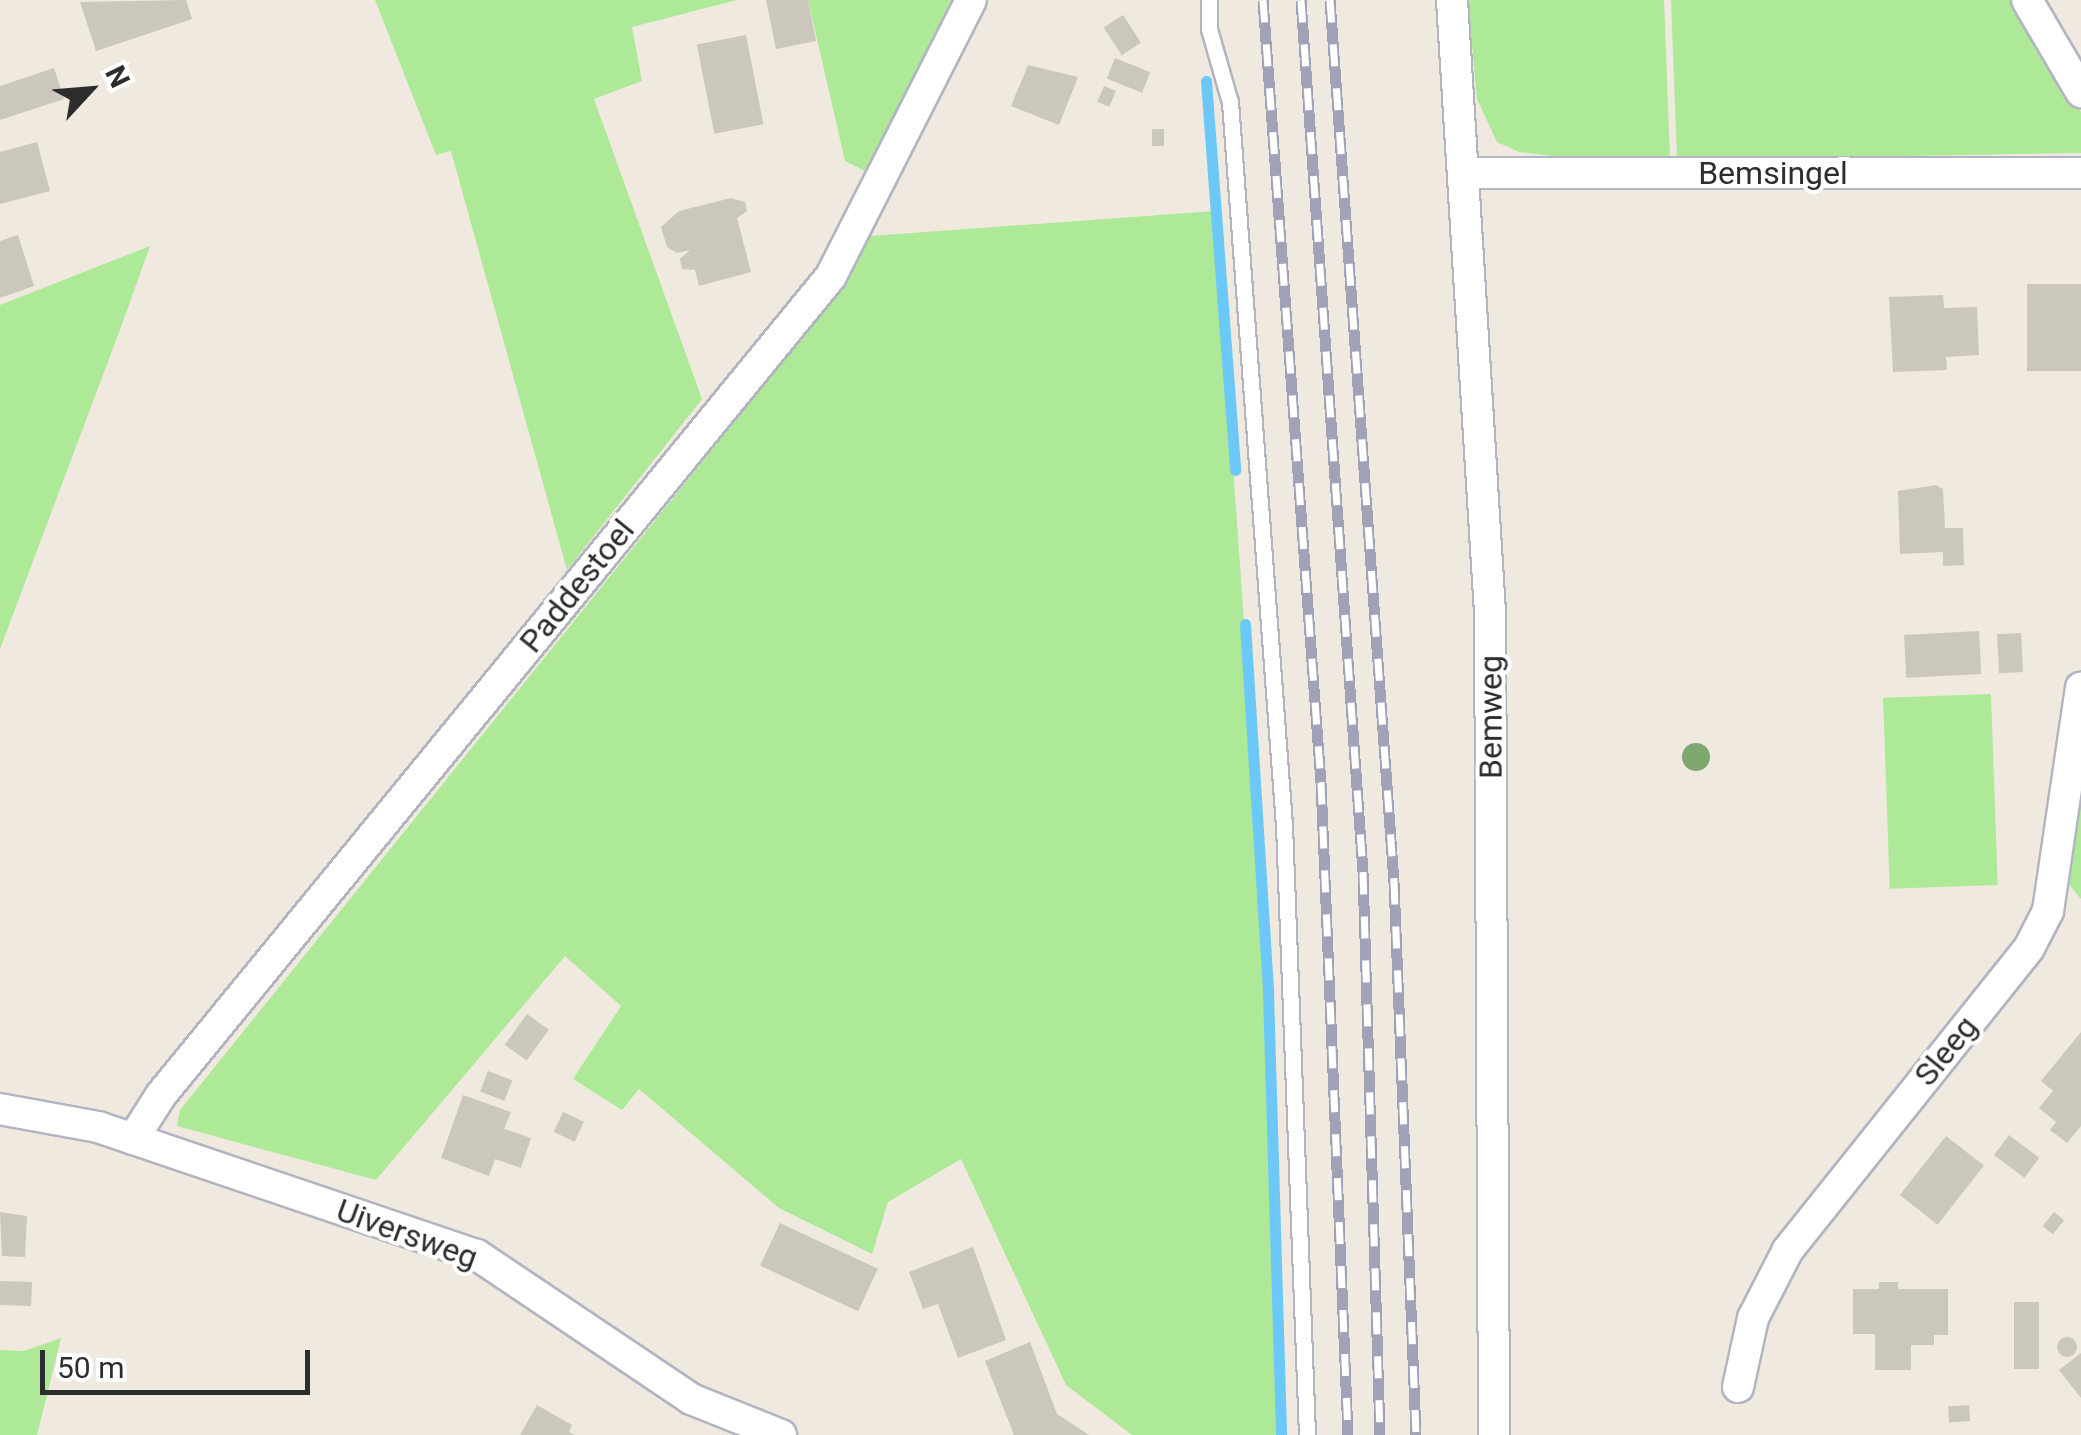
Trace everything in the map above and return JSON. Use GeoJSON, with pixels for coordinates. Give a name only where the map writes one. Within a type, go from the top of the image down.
{"type":"FeatureCollection","features":[{"type":"Feature","properties":{"kind":"street","name":"Paddestoel"},"geometry":{"type":"LineString","coordinates":[[133,1139],[160,1095],[830,276],[971,0]]}},
{"type":"Feature","properties":{"kind":"street","name":"Bemweg"},"geometry":{"type":"LineString","coordinates":[[1452,0],[1490,612],[1494,1435]]}},
{"type":"Feature","properties":{"kind":"street"},"geometry":{"type":"LineString","coordinates":[[2028,0],[2081,92]]}},
{"type":"Feature","properties":{"kind":"street","name":"Bemsingel"},"geometry":{"type":"LineString","coordinates":[[1464,173],[2081,173]]}},
{"type":"Feature","properties":{"kind":"street","name":"Sleeg"},"geometry":{"type":"LineString","coordinates":[[1738,1387],[1754,1318],[1788,1250],[2029,948],[2048,911],[2081,687]]}},
{"type":"Feature","properties":{"kind":"street","name":"Uiversweg"},"geometry":{"type":"LineString","coordinates":[[0,1109],[133,1139],[477,1256],[691,1399],[781,1435]]}},
{"type":"Feature","properties":{"kind":"lane"},"geometry":{"type":"LineString","coordinates":[[1209,0],[1209,29],[1230,102],[1284,825],[1307,1435]]}},
{"type":"Feature","properties":{"kind":"green space"},"geometry":{"type":"Polygon","coordinates":[[[375,0],[737,0],[632,27],[642,81],[594,99],[702,399],[567,570],[451,151],[436,155],[375,0]]]}},
{"type":"Feature","properties":{"kind":"green space"},"geometry":{"type":"Polygon","coordinates":[[[808,0],[951,0],[873,175],[845,161],[808,0]]]}},
{"type":"Feature","properties":{"kind":"green space"},"geometry":{"type":"Polygon","coordinates":[[[1468,0],[1664,0],[1670,158],[1568,158],[1519,152],[1497,142],[1477,99],[1468,0]]]}},
{"type":"Feature","properties":{"kind":"green space"},"geometry":{"type":"Polygon","coordinates":[[[1671,0],[2016,0],[2081,112],[2081,153],[1677,160],[1671,0]]]}},
{"type":"Feature","properties":{"kind":"green space"},"geometry":{"type":"Polygon","coordinates":[[[1215,211],[1264,905],[1279,1435],[1132,1435],[1066,1385],[961,1159],[888,1202],[872,1254],[779,1208],[639,1089],[622,1110],[573,1079],[621,1006],[565,956],[376,1180],[177,1126],[180,1110],[761,389],[870,236],[1215,211]]]}},
{"type":"Feature","properties":{"kind":"green space"},"geometry":{"type":"Polygon","coordinates":[[[150,246],[121,327],[0,649],[0,305],[150,246]]]}},
{"type":"Feature","properties":{"kind":"green space"},"geometry":{"type":"Polygon","coordinates":[[[1991,694],[1998,885],[1890,889],[1883,698],[1991,694]]]}},
{"type":"Feature","properties":{"kind":"green space"},"geometry":{"type":"Polygon","coordinates":[[[2081,759],[2081,899],[2066,881],[2081,759]]]}},
{"type":"Feature","properties":{"kind":"green space"},"geometry":{"type":"Polygon","coordinates":[[[61,1338],[37,1435],[0,1435],[0,1350],[24,1351],[61,1338]]]}},
{"type":"Feature","properties":{"kind":"building"},"geometry":{"type":"Polygon","coordinates":[[[186,0],[192,19],[96,51],[80,2],[186,0]]]}},
{"type":"Feature","properties":{"kind":"building"},"geometry":{"type":"Polygon","coordinates":[[[766,0],[808,0],[816,41],[776,49],[766,0]]]}},
{"type":"Feature","properties":{"kind":"building"},"geometry":{"type":"Polygon","coordinates":[[[1123,15],[1141,43],[1122,55],[1104,28],[1123,15]]]}},
{"type":"Feature","properties":{"kind":"building"},"geometry":{"type":"Polygon","coordinates":[[[746,35],[763,124],[714,134],[697,45],[746,35]]]}},
{"type":"Feature","properties":{"kind":"building"},"geometry":{"type":"Polygon","coordinates":[[[1115,58],[1150,72],[1142,93],[1107,78],[1115,58]]]}},
{"type":"Feature","properties":{"kind":"building"},"geometry":{"type":"Polygon","coordinates":[[[1028,65],[1078,77],[1059,125],[1011,106],[1028,65]]]}},
{"type":"Feature","properties":{"kind":"building"},"geometry":{"type":"Polygon","coordinates":[[[54,68],[64,99],[0,120],[0,86],[54,68]]]}},
{"type":"Feature","properties":{"kind":"building"},"geometry":{"type":"Polygon","coordinates":[[[1104,86],[1116,91],[1109,107],[1097,102],[1104,86]]]}},
{"type":"Feature","properties":{"kind":"building"},"geometry":{"type":"Polygon","coordinates":[[[1152,129],[1164,129],[1164,146],[1152,146],[1152,129]]]}},
{"type":"Feature","properties":{"kind":"building"},"geometry":{"type":"Polygon","coordinates":[[[37,142],[50,191],[0,204],[0,152],[37,142]]]}},
{"type":"Feature","properties":{"kind":"building"},"geometry":{"type":"Polygon","coordinates":[[[731,198],[745,202],[747,211],[737,218],[751,272],[699,286],[695,270],[682,269],[680,259],[690,250],[677,253],[667,247],[661,227],[679,211],[731,198]]]}},
{"type":"Feature","properties":{"kind":"building"},"geometry":{"type":"Polygon","coordinates":[[[18,235],[34,286],[0,298],[0,241],[18,235]]]}},
{"type":"Feature","properties":{"kind":"building"},"geometry":{"type":"Polygon","coordinates":[[[2027,284],[2081,284],[2081,371],[2027,371],[2027,284]]]}},
{"type":"Feature","properties":{"kind":"building"},"geometry":{"type":"Polygon","coordinates":[[[1943,295],[1944,308],[1977,307],[1979,355],[1946,357],[1947,370],[1893,372],[1889,297],[1943,295]]]}},
{"type":"Feature","properties":{"kind":"building"},"geometry":{"type":"Polygon","coordinates":[[[1936,485],[1943,489],[1945,528],[1963,528],[1964,565],[1943,566],[1943,552],[1900,554],[1898,491],[1936,485]]]}},
{"type":"Feature","properties":{"kind":"building"},"geometry":{"type":"Polygon","coordinates":[[[1979,631],[1981,674],[1906,678],[1904,635],[1979,631]]]}},
{"type":"Feature","properties":{"kind":"building"},"geometry":{"type":"Polygon","coordinates":[[[2021,633],[2023,672],[1999,673],[1997,634],[2021,633]]]}},
{"type":"Feature","properties":{"kind":"building"},"geometry":{"type":"Polygon","coordinates":[[[527,1014],[549,1030],[527,1061],[505,1045],[527,1014]]]}},
{"type":"Feature","properties":{"kind":"building"},"geometry":{"type":"Polygon","coordinates":[[[2081,1032],[2081,1126],[2067,1143],[2050,1130],[2056,1122],[2039,1108],[2053,1091],[2041,1081],[2081,1032]]]}},
{"type":"Feature","properties":{"kind":"building"},"geometry":{"type":"Polygon","coordinates":[[[488,1071],[512,1080],[504,1101],[480,1092],[488,1071]]]}},
{"type":"Feature","properties":{"kind":"building"},"geometry":{"type":"Polygon","coordinates":[[[463,1095],[511,1112],[504,1129],[531,1138],[521,1168],[495,1159],[489,1176],[441,1158],[463,1095]]]}},
{"type":"Feature","properties":{"kind":"building"},"geometry":{"type":"Polygon","coordinates":[[[563,1112],[584,1122],[575,1142],[554,1132],[563,1112]]]}},
{"type":"Feature","properties":{"kind":"building"},"geometry":{"type":"Polygon","coordinates":[[[2009,1135],[2039,1158],[2024,1178],[1994,1155],[2009,1135]]]}},
{"type":"Feature","properties":{"kind":"building"},"geometry":{"type":"Polygon","coordinates":[[[1946,1136],[1984,1166],[1938,1225],[1900,1195],[1946,1136]]]}},
{"type":"Feature","properties":{"kind":"building"},"geometry":{"type":"Polygon","coordinates":[[[0,1212],[27,1216],[25,1257],[2,1256],[0,1212]]]}},
{"type":"Feature","properties":{"kind":"building"},"geometry":{"type":"Polygon","coordinates":[[[2054,1212],[2064,1220],[2053,1234],[2043,1226],[2054,1212]]]}},
{"type":"Feature","properties":{"kind":"building"},"geometry":{"type":"Polygon","coordinates":[[[780,1223],[878,1269],[858,1311],[760,1266],[780,1223]]]}},
{"type":"Feature","properties":{"kind":"building"},"geometry":{"type":"Polygon","coordinates":[[[973,1247],[1006,1340],[958,1358],[938,1304],[923,1309],[909,1272],[973,1247]]]}},
{"type":"Feature","properties":{"kind":"building"},"geometry":{"type":"Polygon","coordinates":[[[0,1281],[32,1282],[31,1306],[0,1305],[0,1281]]]}},
{"type":"Feature","properties":{"kind":"building"},"geometry":{"type":"Polygon","coordinates":[[[1879,1282],[1898,1282],[1898,1289],[1948,1289],[1948,1335],[1934,1335],[1934,1345],[1911,1345],[1911,1370],[1875,1370],[1875,1334],[1853,1334],[1853,1289],[1879,1289],[1879,1282]]]}},
{"type":"Feature","properties":{"kind":"building"},"geometry":{"type":"Polygon","coordinates":[[[2014,1302],[2039,1302],[2039,1369],[2014,1369],[2014,1302]]]}},
{"type":"Feature","properties":{"kind":"building"},"geometry":{"type":"Polygon","coordinates":[[[2067,1337],[2077,1347],[2067,1357],[2057,1347],[2067,1337]]]}},
{"type":"Feature","properties":{"kind":"building"},"geometry":{"type":"Polygon","coordinates":[[[1030,1342],[1057,1414],[1089,1435],[1014,1435],[985,1361],[1030,1342]]]}},
{"type":"Feature","properties":{"kind":"building"},"geometry":{"type":"Polygon","coordinates":[[[2081,1353],[2081,1398],[2059,1370],[2081,1353]]]}},
{"type":"Feature","properties":{"kind":"building"},"geometry":{"type":"Polygon","coordinates":[[[537,1405],[572,1425],[569,1432],[575,1435],[520,1435],[537,1405]]]}},
{"type":"Feature","properties":{"kind":"building"},"geometry":{"type":"Polygon","coordinates":[[[1969,1405],[1970,1421],[1949,1422],[1948,1406],[1969,1405]]]}},
{"type":"Feature","properties":{"kind":"waterway"},"geometry":{"type":"LineString","coordinates":[[1206,81],[1235,470]]}},
{"type":"Feature","properties":{"kind":"waterway"},"geometry":{"type":"LineString","coordinates":[[1245,624],[1268,993],[1281,1435]]}},
{"type":"Feature","properties":{"kind":"railway"},"geometry":{"type":"LineString","coordinates":[[1263,0],[1321,782],[1348,1435]]}},
{"type":"Feature","properties":{"kind":"railway"},"geometry":{"type":"LineString","coordinates":[[1301,0],[1363,872],[1380,1435]]}},
{"type":"Feature","properties":{"kind":"railway"},"geometry":{"type":"LineString","coordinates":[[1330,0],[1394,882],[1416,1435]]}}]}
